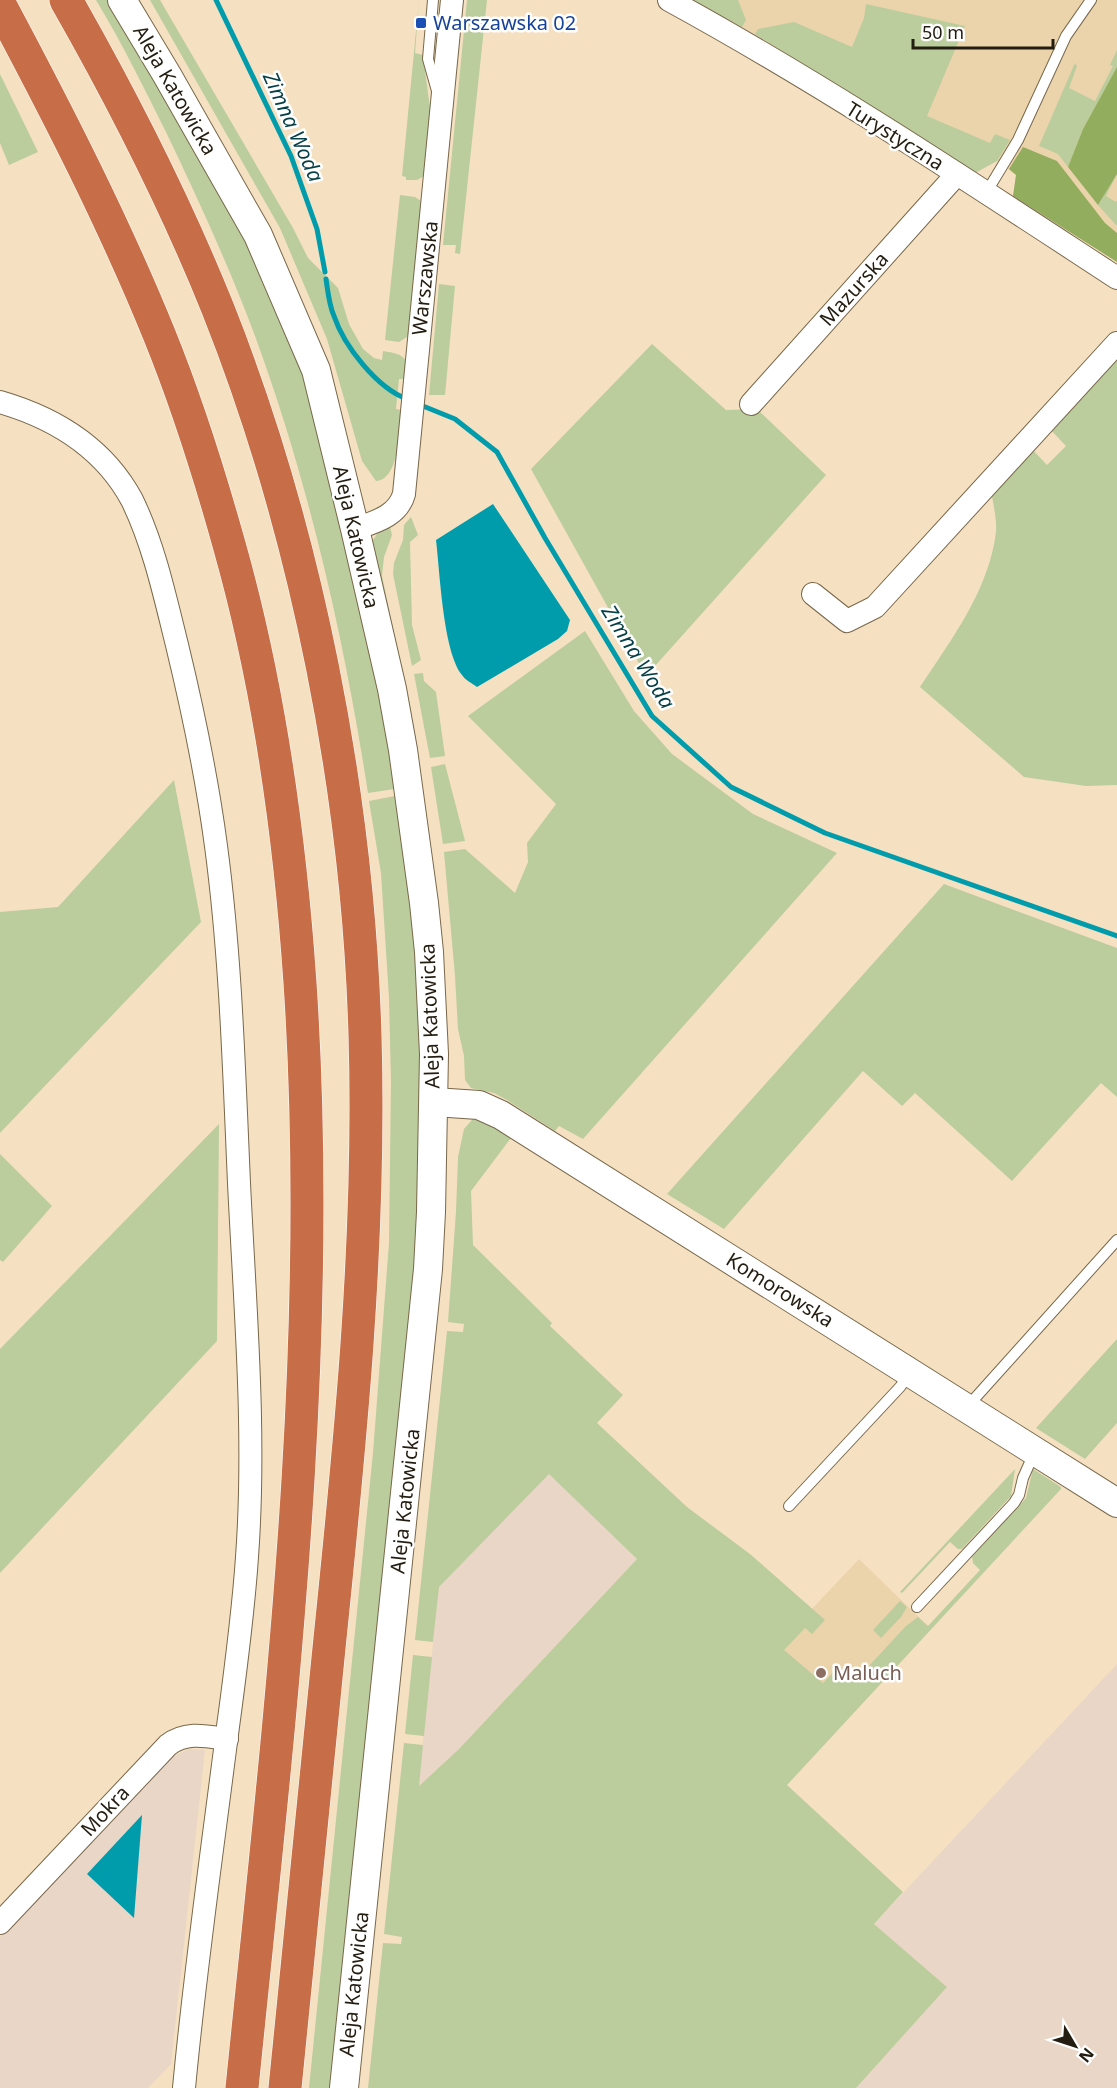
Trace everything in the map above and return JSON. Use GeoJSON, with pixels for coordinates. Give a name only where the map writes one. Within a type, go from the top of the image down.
{"type":"FeatureCollection","features":[{"type":"Feature","properties":{"kind":"highway"},"geometry":{"type":"LineString","coordinates":[[66,0],[123,101],[190,242],[220,313],[248,392],[291,533],[308,603],[336,743],[350,838],[360,932],[365,1034],[366,1159],[360,1294],[340,1544],[285,2088]]}},
{"type":"Feature","properties":{"kind":"highway"},"geometry":{"type":"LineString","coordinates":[[0,5],[44,86],[131,269],[161,338],[187,411],[231,552],[247,616],[264,696],[289,854],[304,1049],[308,1159],[300,1448],[291,1585],[242,2088]]}},
{"type":"Feature","properties":{"kind":"street","name":"Aleja Katowicka"},"geometry":{"type":"LineString","coordinates":[[122,0],[258,236],[316,370],[392,689],[412,801],[429,952],[434,1102],[431,1212],[423,1324],[344,2088]]}},
{"type":"Feature","properties":{"kind":"street","name":"Warszawska"},"geometry":{"type":"LineString","coordinates":[[355,529],[390,514],[402,501],[452,0]]}},
{"type":"Feature","properties":{"kind":"street","name":"Turystyczna"},"geometry":{"type":"LineString","coordinates":[[669,0],[742,40],[957,174],[1117,278]]}},
{"type":"Feature","properties":{"kind":"street","name":"Mazurska"},"geometry":{"type":"LineString","coordinates":[[751,404],[957,174]]}},
{"type":"Feature","properties":{"kind":"street"},"geometry":{"type":"LineString","coordinates":[[813,594],[847,621],[875,607],[1117,343]]}},
{"type":"Feature","properties":{"kind":"street"},"geometry":{"type":"LineString","coordinates":[[0,402],[41,416],[72,433],[103,462],[130,497],[145,534],[165,599],[187,684],[205,773],[216,846],[228,967],[250,1417],[250,1495],[243,1609],[184,2088]]}},
{"type":"Feature","properties":{"kind":"street","name":"Komorowska"},"geometry":{"type":"LineString","coordinates":[[434,1102],[478,1105],[501,1115],[1117,1503]]}},
{"type":"Feature","properties":{"kind":"street","name":"Mokra"},"geometry":{"type":"LineString","coordinates":[[0,1923],[168,1745],[178,1738],[190,1735],[226,1739]]}},
{"type":"Feature","properties":{"kind":"lane"},"geometry":{"type":"LineString","coordinates":[[433,0],[428,59],[442,110]]}},
{"type":"Feature","properties":{"kind":"lane"},"geometry":{"type":"LineString","coordinates":[[986,193],[1018,140],[1066,36],[1091,0]]}},
{"type":"Feature","properties":{"kind":"lane"},"geometry":{"type":"LineString","coordinates":[[966,1408],[1117,1240]]}},
{"type":"Feature","properties":{"kind":"lane"},"geometry":{"type":"LineString","coordinates":[[789,1506],[900,1387],[911,1372]]}},
{"type":"Feature","properties":{"kind":"lane"},"geometry":{"type":"LineString","coordinates":[[917,1607],[1014,1503],[1035,1451]]}},
{"type":"Feature","properties":{"kind":"shaded area"},"geometry":{"type":"Polygon","coordinates":[[[693,0],[1117,0],[1117,262],[1013,196],[1016,175],[997,161],[975,173],[748,30],[693,0]]]}},
{"type":"Feature","properties":{"kind":"shaded area"},"geometry":{"type":"Polygon","coordinates":[[[549,1473],[637,1559],[459,1749],[418,1787],[439,1587],[549,1473]]]}},
{"type":"Feature","properties":{"kind":"shaded area","name":"Maluch"},"geometry":{"type":"Polygon","coordinates":[[[859,1559],[931,1629],[787,1785],[710,1717],[859,1559]]]}},
{"type":"Feature","properties":{"kind":"shaded area"},"geometry":{"type":"Polygon","coordinates":[[[1117,1664],[1117,2088],[856,2088],[947,1987],[874,1924],[1117,1664]]]}},
{"type":"Feature","properties":{"kind":"shaded area"},"geometry":{"type":"Polygon","coordinates":[[[189,1749],[205,1750],[171,2064],[148,2088],[0,2088],[0,1937],[171,1757],[189,1749]]]}},
{"type":"Feature","properties":{"kind":"green space"},"geometry":{"type":"Polygon","coordinates":[[[96,0],[113,0],[213,174],[292,334],[324,442],[401,788],[368,793],[348,677],[323,562],[274,391],[224,258],[166,132],[96,0]]]}},
{"type":"Feature","properties":{"kind":"green space"},"geometry":{"type":"Polygon","coordinates":[[[150,0],[160,0],[293,228],[308,258],[338,288],[349,324],[363,349],[374,358],[382,360],[383,351],[400,355],[407,362],[404,379],[399,379],[396,409],[401,410],[397,452],[390,472],[384,478],[376,481],[362,461],[327,339],[280,228],[150,0]]]}},
{"type":"Feature","properties":{"kind":"green space"},"geometry":{"type":"Polygon","coordinates":[[[419,0],[415,53],[423,55],[431,116],[426,175],[417,180],[406,180],[406,177],[402,176],[419,0]]]}},
{"type":"Feature","properties":{"kind":"green space"},"geometry":{"type":"Polygon","coordinates":[[[467,0],[487,0],[460,254],[455,253],[456,245],[443,245],[467,0]]]}},
{"type":"Feature","properties":{"kind":"green space"},"geometry":{"type":"Polygon","coordinates":[[[693,0],[738,0],[746,20],[742,27],[693,0]]]}},
{"type":"Feature","properties":{"kind":"green space"},"geometry":{"type":"Polygon","coordinates":[[[866,4],[965,26],[927,116],[990,143],[995,134],[1010,140],[997,161],[975,173],[755,34],[758,29],[794,22],[852,47],[864,18],[866,4]]]}},
{"type":"Feature","properties":{"kind":"green space"},"geometry":{"type":"Polygon","coordinates":[[[1117,50],[1117,67],[1083,129],[1068,167],[1058,154],[1039,146],[1075,63],[1077,66],[1069,88],[1095,101],[1113,66],[1110,65],[1117,50]]]}},
{"type":"Feature","properties":{"kind":"green space"},"geometry":{"type":"Polygon","coordinates":[[[1117,67],[1117,174],[1098,205],[1068,167],[1083,129],[1117,67]]]}},
{"type":"Feature","properties":{"kind":"green space"},"geometry":{"type":"Polygon","coordinates":[[[0,74],[38,152],[9,165],[0,143],[0,74]]]}},
{"type":"Feature","properties":{"kind":"green space"},"geometry":{"type":"Polygon","coordinates":[[[1023,147],[1057,161],[1105,223],[1117,233],[1117,262],[1013,196],[1016,175],[1009,169],[1023,147]]]}},
{"type":"Feature","properties":{"kind":"green space"},"geometry":{"type":"Polygon","coordinates":[[[1117,174],[1106,196],[1116,202],[1117,200],[1117,226],[1098,205],[1117,174]]]}},
{"type":"Feature","properties":{"kind":"green space"},"geometry":{"type":"Polygon","coordinates":[[[400,195],[415,197],[421,201],[410,335],[399,342],[385,340],[400,195]]]}},
{"type":"Feature","properties":{"kind":"green space"},"geometry":{"type":"Polygon","coordinates":[[[439,284],[455,286],[445,395],[429,395],[439,284]]]}},
{"type":"Feature","properties":{"kind":"green space"},"geometry":{"type":"Polygon","coordinates":[[[652,344],[726,410],[757,409],[826,475],[646,676],[531,469],[652,344]]]}},
{"type":"Feature","properties":{"kind":"green space"},"geometry":{"type":"Polygon","coordinates":[[[1117,351],[1117,785],[1086,786],[1024,777],[920,687],[967,614],[986,574],[996,532],[991,491],[1030,447],[1047,465],[1066,446],[1048,427],[1117,351]]]}},
{"type":"Feature","properties":{"kind":"green space"},"geometry":{"type":"Polygon","coordinates":[[[411,517],[418,535],[410,542],[412,625],[421,660],[412,666],[393,574],[394,563],[403,540],[404,525],[411,517]]]}},
{"type":"Feature","properties":{"kind":"green space"},"geometry":{"type":"Polygon","coordinates":[[[390,527],[392,535],[384,557],[382,576],[401,666],[371,543],[377,534],[390,527]]]}},
{"type":"Feature","properties":{"kind":"green space"},"geometry":{"type":"Polygon","coordinates":[[[585,631],[634,711],[672,754],[753,814],[837,853],[583,1139],[559,1126],[555,1131],[494,1093],[471,1088],[465,1080],[464,1056],[458,1029],[444,852],[465,849],[515,893],[528,862],[527,843],[556,804],[468,716],[585,631]]]}},
{"type":"Feature","properties":{"kind":"green space"},"geometry":{"type":"Polygon","coordinates":[[[423,673],[424,681],[436,692],[445,756],[430,758],[414,674],[423,673]]]}},
{"type":"Feature","properties":{"kind":"green space"},"geometry":{"type":"Polygon","coordinates":[[[445,764],[465,841],[443,844],[431,767],[445,764]]]}},
{"type":"Feature","properties":{"kind":"green space"},"geometry":{"type":"Polygon","coordinates":[[[174,780],[201,922],[0,1133],[0,912],[58,907],[174,780]]]}},
{"type":"Feature","properties":{"kind":"green space"},"geometry":{"type":"Polygon","coordinates":[[[400,795],[420,956],[425,1081],[418,1269],[334,2088],[309,2088],[373,1453],[389,1243],[391,1082],[389,998],[381,873],[369,801],[400,795]]]}},
{"type":"Feature","properties":{"kind":"green space"},"geometry":{"type":"Polygon","coordinates":[[[944,884],[1117,948],[1117,1097],[1101,1083],[1012,1181],[915,1093],[902,1106],[863,1071],[724,1229],[667,1194],[944,884]]]}},
{"type":"Feature","properties":{"kind":"green space"},"geometry":{"type":"Polygon","coordinates":[[[472,1116],[514,1134],[471,1191],[473,1245],[552,1323],[550,1326],[623,1395],[597,1423],[687,1507],[750,1554],[825,1620],[812,1634],[805,1628],[784,1650],[823,1683],[839,1666],[855,1681],[906,1626],[918,1617],[928,1626],[980,1570],[973,1563],[972,1557],[1026,1498],[1033,1469],[1061,1487],[787,1785],[903,1892],[874,1924],[947,1987],[856,2088],[368,2088],[383,1943],[401,1944],[402,1937],[384,1934],[404,1743],[423,1745],[419,1786],[459,1749],[637,1559],[549,1474],[439,1587],[433,1642],[415,1640],[447,1331],[463,1332],[464,1324],[448,1322],[458,1157],[464,1129],[472,1120],[472,1116]]]}},
{"type":"Feature","properties":{"kind":"green space"},"geometry":{"type":"Polygon","coordinates":[[[219,1124],[217,1341],[0,1573],[0,1349],[219,1124]]]}},
{"type":"Feature","properties":{"kind":"green space"},"geometry":{"type":"Polygon","coordinates":[[[0,1154],[52,1206],[3,1262],[0,1260],[0,1154]]]}},
{"type":"Feature","properties":{"kind":"green space"},"geometry":{"type":"Polygon","coordinates":[[[1117,1339],[1117,1423],[1085,1459],[1036,1428],[1117,1339]]]}},
{"type":"Feature","properties":{"kind":"green space"},"geometry":{"type":"Polygon","coordinates":[[[1015,1469],[1011,1496],[962,1549],[958,1549],[950,1542],[902,1593],[900,1592],[1015,1469]]]}},
{"type":"Feature","properties":{"kind":"green space"},"geometry":{"type":"Polygon","coordinates":[[[900,1601],[907,1607],[901,1617],[881,1638],[873,1630],[900,1601]]]}},
{"type":"Feature","properties":{"kind":"green space"},"geometry":{"type":"Polygon","coordinates":[[[413,1655],[432,1657],[424,1736],[405,1734],[413,1655]]]}},
{"type":"Feature","properties":{"kind":"water"},"geometry":{"type":"Polygon","coordinates":[[[493,504],[570,620],[567,631],[558,639],[477,687],[462,675],[450,648],[443,610],[436,540],[493,504]]]}},
{"type":"Feature","properties":{"kind":"water"},"geometry":{"type":"Polygon","coordinates":[[[142,1815],[134,1918],[87,1874],[142,1815]]]}},
{"type":"Feature","properties":{"kind":"waterway","name":"Zimna Woda"},"geometry":{"type":"LineString","coordinates":[[216,0],[291,156],[317,229],[325,272]]}},
{"type":"Feature","properties":{"kind":"waterway","name":"Zimna Woda"},"geometry":{"type":"LineString","coordinates":[[326,279],[332,312],[345,340],[373,376],[384,386],[407,399]]}},
{"type":"Feature","properties":{"kind":"waterway","name":"Zimna Woda"},"geometry":{"type":"LineString","coordinates":[[418,404],[455,419],[497,452],[545,538],[652,716],[731,787],[825,833],[1117,936]]}},
{"type":"Feature","properties":{"kind":"place","name":"Warszawska 02"},"geometry":{"type":"Point","coordinates":[421,23]}},
{"type":"Feature","properties":{"kind":"place","name":"Maluch"},"geometry":{"type":"Point","coordinates":[821,1673]}}]}
